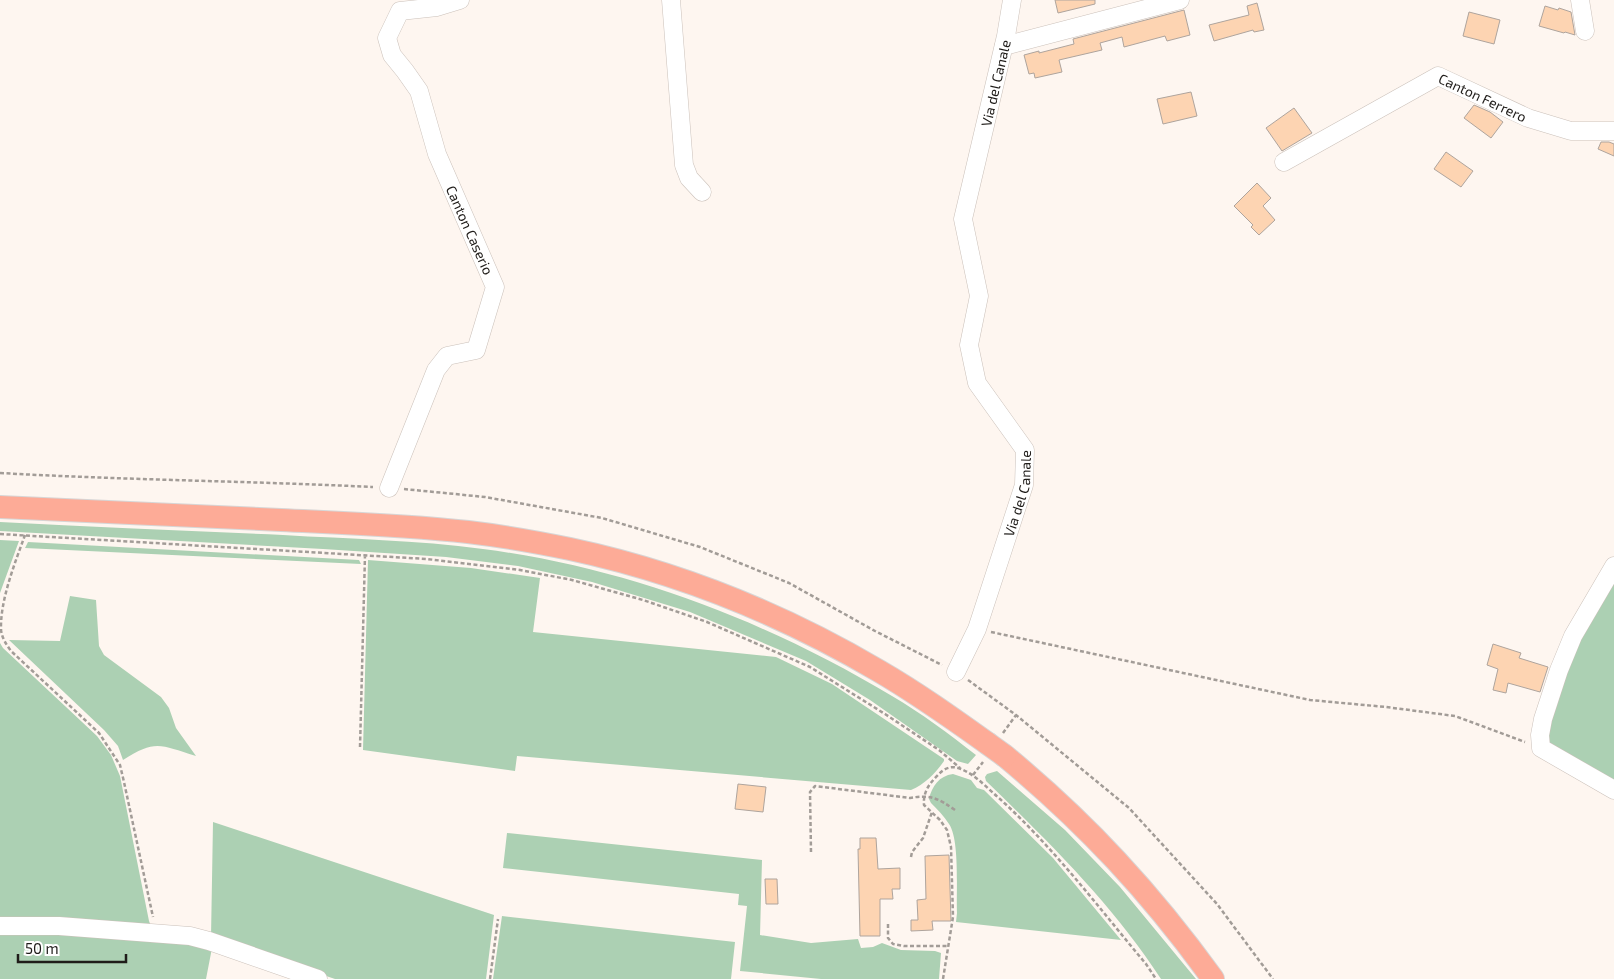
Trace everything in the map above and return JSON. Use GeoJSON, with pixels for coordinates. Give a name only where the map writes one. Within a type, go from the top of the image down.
{"type":"FeatureCollection","features":[{"type":"Feature","properties":{"kind":"main road"},"geometry":{"type":"LineString","coordinates":[[0,507],[427,528],[509,537],[572,550],[654,572],[735,600],[786,622],[880,671],[919,695],[996,750],[1060,804],[1102,844],[1150,897],[1190,946],[1213,979]]}},
{"type":"Feature","properties":{"kind":"street","name":"Canton Caserio"},"geometry":{"type":"LineString","coordinates":[[389,488],[436,370],[447,356],[476,350],[495,286],[437,154],[419,91],[406,71],[392,55],[387,38],[400,11],[437,7],[460,0]]}},
{"type":"Feature","properties":{"kind":"street"},"geometry":{"type":"LineString","coordinates":[[670,0],[684,165],[689,178],[702,192]]}},
{"type":"Feature","properties":{"kind":"street","name":"Via del Canale"},"geometry":{"type":"LineString","coordinates":[[956,672],[978,629],[1024,485],[1025,450],[977,382],[969,345],[979,296],[963,219],[1004,46],[1012,0]]}},
{"type":"Feature","properties":{"kind":"street"},"geometry":{"type":"LineString","coordinates":[[1004,46],[1180,0]]}},
{"type":"Feature","properties":{"kind":"street"},"geometry":{"type":"LineString","coordinates":[[1580,0],[1585,31]]}},
{"type":"Feature","properties":{"kind":"street","name":"Canton Ferrero"},"geometry":{"type":"LineString","coordinates":[[1284,162],[1438,76],[1528,118],[1562,129],[1614,132]]}},
{"type":"Feature","properties":{"kind":"street"},"geometry":{"type":"LineString","coordinates":[[1614,566],[1573,636],[1562,662],[1543,719],[1540,735],[1541,748],[1614,790]]}},
{"type":"Feature","properties":{"kind":"street"},"geometry":{"type":"LineString","coordinates":[[0,926],[59,926],[190,936],[318,979]]}},
{"type":"Feature","properties":{"kind":"path"},"geometry":{"type":"LineString","coordinates":[[0,534],[365,555],[484,565],[563,579],[643,600],[706,622],[758,643],[823,674],[939,750],[960,768],[973,775],[1021,818],[1064,864],[1146,964],[1156,979]]}},
{"type":"Feature","properties":{"kind":"path"},"geometry":{"type":"LineString","coordinates":[[25,536],[5,591],[0,630],[4,641],[11,651],[100,733],[120,765],[156,933]]}},
{"type":"Feature","properties":{"kind":"path"},"geometry":{"type":"LineString","coordinates":[[360,746],[365,555]]}},
{"type":"Feature","properties":{"kind":"path"},"geometry":{"type":"LineString","coordinates":[[978,629],[1310,700],[1455,716],[1541,748]]}},
{"type":"Feature","properties":{"kind":"path"},"geometry":{"type":"LineString","coordinates":[[956,672],[1016,715],[1129,808],[1217,904],[1273,979]]}},
{"type":"Feature","properties":{"kind":"path"},"geometry":{"type":"LineString","coordinates":[[943,979],[953,917],[951,847],[947,830],[924,804],[924,795],[927,788],[941,771],[949,767],[960,768]]}},
{"type":"Feature","properties":{"kind":"path"},"geometry":{"type":"LineString","coordinates":[[811,852],[810,792],[815,786],[910,798],[924,795],[935,798],[956,810]]}},
{"type":"Feature","properties":{"kind":"path"},"geometry":{"type":"LineString","coordinates":[[911,857],[912,852],[923,838],[932,812]]}},
{"type":"Feature","properties":{"kind":"path"},"geometry":{"type":"LineString","coordinates":[[490,979],[498,920]]}},
{"type":"Feature","properties":{"kind":"path"},"geometry":{"type":"LineString","coordinates":[[888,924],[888,938],[893,944],[904,946],[949,946]]}},
{"type":"Feature","properties":{"kind":"green space"},"geometry":{"type":"Polygon","coordinates":[[[0,522],[383,540],[483,549],[590,569],[643,584],[695,602],[796,644],[903,703],[976,755],[968,764],[957,761],[870,700],[806,661],[690,612],[592,582],[518,566],[446,557],[0,531],[0,522]]]}},
{"type":"Feature","properties":{"kind":"green space"},"geometry":{"type":"Polygon","coordinates":[[[0,540],[19,541],[0,593],[0,540]]]}},
{"type":"Feature","properties":{"kind":"green space"},"geometry":{"type":"Polygon","coordinates":[[[28,542],[359,560],[361,564],[25,548],[28,542]]]}},
{"type":"Feature","properties":{"kind":"green space"},"geometry":{"type":"Polygon","coordinates":[[[368,560],[471,568],[540,578],[533,632],[776,657],[832,684],[944,759],[944,761],[929,778],[911,790],[517,756],[515,771],[363,750],[368,560]]]}},
{"type":"Feature","properties":{"kind":"green space"},"geometry":{"type":"Polygon","coordinates":[[[1614,577],[1614,781],[1549,744],[1545,737],[1572,651],[1614,577]]]}},
{"type":"Feature","properties":{"kind":"green space"},"geometry":{"type":"Polygon","coordinates":[[[70,596],[96,600],[99,646],[104,655],[161,697],[169,708],[176,728],[196,756],[158,746],[143,749],[123,760],[118,746],[104,730],[9,640],[60,641],[70,596]]]}},
{"type":"Feature","properties":{"kind":"green space"},"geometry":{"type":"Polygon","coordinates":[[[0,643],[3,648],[97,736],[111,755],[120,776],[152,929],[0,922],[0,643]]]}},
{"type":"Feature","properties":{"kind":"green space"},"geometry":{"type":"Polygon","coordinates":[[[997,771],[1065,830],[1120,887],[1196,979],[1161,979],[1122,925],[1079,875],[986,781],[985,777],[987,774],[997,771]]]}},
{"type":"Feature","properties":{"kind":"green space"},"geometry":{"type":"Polygon","coordinates":[[[953,774],[971,780],[977,788],[984,790],[1053,858],[1121,940],[956,922],[957,867],[955,842],[949,824],[929,799],[937,782],[953,774]]]}},
{"type":"Feature","properties":{"kind":"green space"},"geometry":{"type":"Polygon","coordinates":[[[213,822],[494,915],[486,979],[335,979],[211,937],[213,822]]]}},
{"type":"Feature","properties":{"kind":"green space"},"geometry":{"type":"Polygon","coordinates":[[[507,833],[762,860],[760,935],[811,943],[858,939],[861,948],[873,947],[882,943],[901,950],[935,951],[941,953],[939,979],[821,979],[740,971],[747,906],[738,905],[739,894],[503,868],[507,833]]]}},
{"type":"Feature","properties":{"kind":"green space"},"geometry":{"type":"Polygon","coordinates":[[[502,916],[735,942],[731,979],[493,979],[502,916]]]}},
{"type":"Feature","properties":{"kind":"green space"},"geometry":{"type":"Polygon","coordinates":[[[33,932],[174,940],[212,948],[206,979],[0,979],[0,933],[33,932]]]}},
{"type":"Feature","properties":{"kind":"building"},"geometry":{"type":"Polygon","coordinates":[[[1055,0],[1095,0],[1095,4],[1058,13],[1055,0]]]}},
{"type":"Feature","properties":{"kind":"building"},"geometry":{"type":"Polygon","coordinates":[[[1257,3],[1264,30],[1254,32],[1253,30],[1214,41],[1209,25],[1249,15],[1247,6],[1257,3]]]}},
{"type":"Feature","properties":{"kind":"building"},"geometry":{"type":"Polygon","coordinates":[[[1545,6],[1571,12],[1575,35],[1539,26],[1545,6]]]}},
{"type":"Feature","properties":{"kind":"building"},"geometry":{"type":"Polygon","coordinates":[[[1184,10],[1190,35],[1167,41],[1165,36],[1124,47],[1122,37],[1100,43],[1102,50],[1059,60],[1062,72],[1035,78],[1034,73],[1029,74],[1024,55],[1074,44],[1073,39],[1184,10]]]}},
{"type":"Feature","properties":{"kind":"building"},"geometry":{"type":"Polygon","coordinates":[[[1469,12],[1500,20],[1494,44],[1463,36],[1469,12]]]}},
{"type":"Feature","properties":{"kind":"building"},"geometry":{"type":"Polygon","coordinates":[[[1191,92],[1197,116],[1163,124],[1157,99],[1191,92]]]}},
{"type":"Feature","properties":{"kind":"building"},"geometry":{"type":"Polygon","coordinates":[[[1474,105],[1490,112],[1503,122],[1491,138],[1464,118],[1474,105]]]}},
{"type":"Feature","properties":{"kind":"building"},"geometry":{"type":"Polygon","coordinates":[[[1294,108],[1312,133],[1282,151],[1266,128],[1294,108]]]}},
{"type":"Feature","properties":{"kind":"building"},"geometry":{"type":"Polygon","coordinates":[[[1601,142],[1614,144],[1614,156],[1598,149],[1601,142]]]}},
{"type":"Feature","properties":{"kind":"building"},"geometry":{"type":"Polygon","coordinates":[[[1446,152],[1473,171],[1461,187],[1434,169],[1446,152]]]}},
{"type":"Feature","properties":{"kind":"building"},"geometry":{"type":"Polygon","coordinates":[[[1257,183],[1271,198],[1263,206],[1275,220],[1259,235],[1251,227],[1253,225],[1234,206],[1257,183]]]}},
{"type":"Feature","properties":{"kind":"building"},"geometry":{"type":"Polygon","coordinates":[[[1493,644],[1521,653],[1519,658],[1548,667],[1540,692],[1508,683],[1506,693],[1493,690],[1498,669],[1487,665],[1493,644]]]}},
{"type":"Feature","properties":{"kind":"building"},"geometry":{"type":"Polygon","coordinates":[[[738,784],[766,787],[763,812],[735,809],[738,784]]]}},
{"type":"Feature","properties":{"kind":"building"},"geometry":{"type":"Polygon","coordinates":[[[860,838],[876,838],[878,869],[900,868],[900,889],[892,889],[893,899],[880,899],[880,936],[860,936],[858,849],[860,849],[860,838]]]}},
{"type":"Feature","properties":{"kind":"building"},"geometry":{"type":"Polygon","coordinates":[[[949,855],[951,921],[932,921],[933,930],[911,931],[911,920],[918,920],[917,900],[926,899],[925,856],[949,855]]]}},
{"type":"Feature","properties":{"kind":"building"},"geometry":{"type":"Polygon","coordinates":[[[765,879],[777,879],[778,904],[766,904],[765,879]]]}}]}
